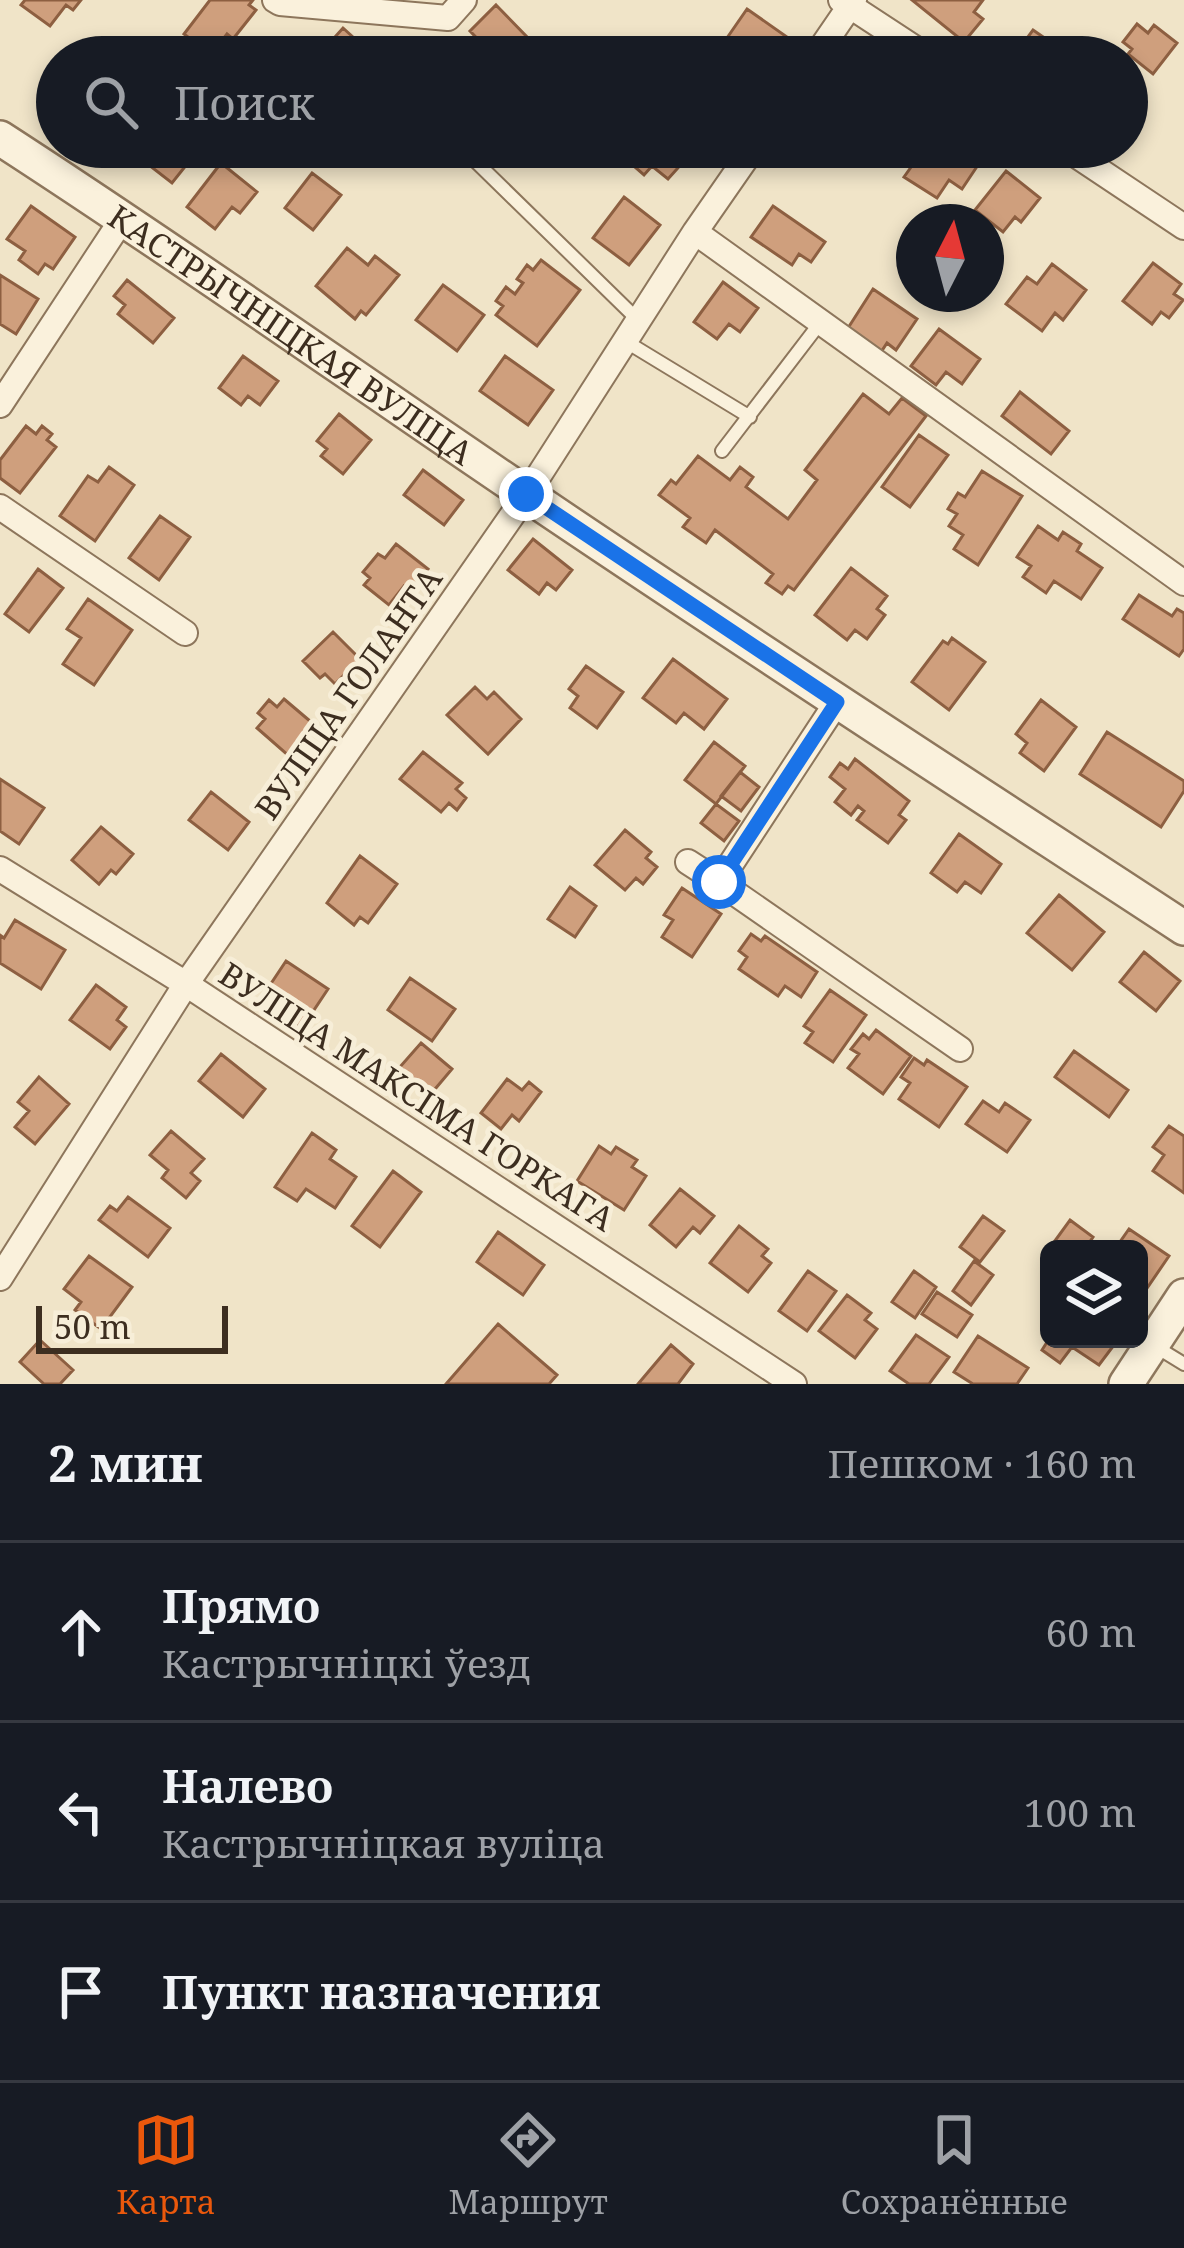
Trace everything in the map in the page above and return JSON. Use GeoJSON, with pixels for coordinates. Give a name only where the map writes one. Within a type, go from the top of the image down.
{"type":"FeatureCollection","features":[{"type":"Feature","properties":{"kind":"street"},"geometry":{"type":"LineString","coordinates":[[275,0],[448,17],[464,0]]}},
{"type":"Feature","properties":{"kind":"street"},"geometry":{"type":"LineString","coordinates":[[828,36],[849,2],[898,36]]}},
{"type":"Feature","properties":{"kind":"street","name":"КАСТРЫЧНІЦКАЯ ВУЛІЦА"},"geometry":{"type":"LineString","coordinates":[[0,138],[36,161]]}},
{"type":"Feature","properties":{"kind":"street","name":"КАСТРЫЧНІЦКАЯ ВУЛІЦА"},"geometry":{"type":"LineString","coordinates":[[46,168],[837,702],[1184,928]]}},
{"type":"Feature","properties":{"kind":"street","name":"ВУЛІЦА ГОЛАНТА"},"geometry":{"type":"LineString","coordinates":[[0,1278],[186,985],[526,494],[739,168]]}},
{"type":"Feature","properties":{"kind":"street"},"geometry":{"type":"LineString","coordinates":[[1096,168],[1184,227]]}},
{"type":"Feature","properties":{"kind":"street"},"geometry":{"type":"LineString","coordinates":[[0,405],[123,218]]}},
{"type":"Feature","properties":{"kind":"street"},"geometry":{"type":"LineString","coordinates":[[695,232],[1184,583]]}},
{"type":"Feature","properties":{"kind":"street"},"geometry":{"type":"LineString","coordinates":[[0,507],[185,633]]}},
{"type":"Feature","properties":{"kind":"street"},"geometry":{"type":"LineString","coordinates":[[719,882],[837,702]]}},
{"type":"Feature","properties":{"kind":"street"},"geometry":{"type":"LineString","coordinates":[[688,862],[960,1049]]}},
{"type":"Feature","properties":{"kind":"street","name":"ВУЛІЦА МАКСІМА ГОРКАГА"},"geometry":{"type":"LineString","coordinates":[[0,869],[186,985],[794,1384]]}},
{"type":"Feature","properties":{"kind":"street"},"geometry":{"type":"LineString","coordinates":[[1126,1384],[1184,1296]]}},
{"type":"Feature","properties":{"kind":"lane"},"geometry":{"type":"LineString","coordinates":[[480,168],[632,330],[750,417]]}},
{"type":"Feature","properties":{"kind":"lane"},"geometry":{"type":"LineString","coordinates":[[722,452],[821,322]]}},
{"type":"Feature","properties":{"kind":"lane"},"geometry":{"type":"LineString","coordinates":[[1152,1345],[1184,1364]]}},
{"type":"Feature","properties":{"kind":"building"},"geometry":{"type":"Polygon","coordinates":[[[25,0],[81,0],[73,10],[66,5],[50,26],[21,5],[25,0]]]}},
{"type":"Feature","properties":{"kind":"building"},"geometry":{"type":"Polygon","coordinates":[[[210,0],[253,0],[249,5],[256,10],[235,36],[184,34],[210,0]]]}},
{"type":"Feature","properties":{"kind":"building"},"geometry":{"type":"Polygon","coordinates":[[[912,0],[983,0],[974,12],[983,19],[969,36],[957,36],[912,0]]]}},
{"type":"Feature","properties":{"kind":"building"},"geometry":{"type":"Polygon","coordinates":[[[496,5],[526,36],[475,36],[470,31],[496,5]]]}},
{"type":"Feature","properties":{"kind":"building"},"geometry":{"type":"Polygon","coordinates":[[[747,9],[786,36],[728,36],[747,9]]]}},
{"type":"Feature","properties":{"kind":"building"},"geometry":{"type":"Polygon","coordinates":[[[1137,24],[1148,33],[1154,25],[1177,43],[1153,74],[1148,70],[1148,36],[1128,36],[1137,24]]]}},
{"type":"Feature","properties":{"kind":"building"},"geometry":{"type":"Polygon","coordinates":[[[153,168],[184,168],[172,183],[153,168]]]}},
{"type":"Feature","properties":{"kind":"building"},"geometry":{"type":"Polygon","coordinates":[[[217,168],[227,168],[257,192],[240,213],[232,207],[215,229],[187,207],[217,168]]]}},
{"type":"Feature","properties":{"kind":"building"},"geometry":{"type":"Polygon","coordinates":[[[654,168],[678,168],[668,179],[654,168]]]}},
{"type":"Feature","properties":{"kind":"building"},"geometry":{"type":"Polygon","coordinates":[[[910,168],[976,168],[962,189],[949,180],[937,198],[904,177],[910,168]]]}},
{"type":"Feature","properties":{"kind":"building"},"geometry":{"type":"Polygon","coordinates":[[[1006,171],[1040,198],[1021,222],[1015,217],[1004,231],[1004,204],[980,204],[1006,171]]]}},
{"type":"Feature","properties":{"kind":"building"},"geometry":{"type":"Polygon","coordinates":[[[312,173],[341,195],[313,230],[285,208],[312,173]]]}},
{"type":"Feature","properties":{"kind":"building"},"geometry":{"type":"Polygon","coordinates":[[[624,197],[660,225],[629,265],[593,238],[624,197]]]}},
{"type":"Feature","properties":{"kind":"building"},"geometry":{"type":"Polygon","coordinates":[[[31,206],[75,237],[53,269],[45,264],[38,274],[19,260],[25,251],[7,239],[31,206]]]}},
{"type":"Feature","properties":{"kind":"building"},"geometry":{"type":"Polygon","coordinates":[[[773,206],[825,242],[811,262],[799,254],[792,265],[751,237],[773,206]]]}},
{"type":"Feature","properties":{"kind":"building"},"geometry":{"type":"Polygon","coordinates":[[[347,248],[368,265],[375,256],[399,275],[366,315],[361,311],[355,319],[316,286],[347,248]]]}},
{"type":"Feature","properties":{"kind":"building"},"geometry":{"type":"Polygon","coordinates":[[[541,260],[580,290],[537,346],[496,315],[503,306],[496,301],[506,287],[515,294],[523,283],[517,279],[527,265],[533,270],[541,260]]]}},
{"type":"Feature","properties":{"kind":"building"},"geometry":{"type":"Polygon","coordinates":[[[1153,263],[1181,284],[1174,294],[1183,300],[1169,318],[1161,312],[1152,324],[1123,301],[1153,263]]]}},
{"type":"Feature","properties":{"kind":"building"},"geometry":{"type":"Polygon","coordinates":[[[1052,264],[1086,290],[1063,320],[1055,313],[1042,331],[1006,304],[1027,277],[1037,284],[1052,264]]]}},
{"type":"Feature","properties":{"kind":"building"},"geometry":{"type":"Polygon","coordinates":[[[0,275],[38,299],[16,334],[0,324],[0,275]]]}},
{"type":"Feature","properties":{"kind":"building"},"geometry":{"type":"Polygon","coordinates":[[[127,280],[174,318],[153,343],[118,314],[125,305],[114,296],[127,280]]]}},
{"type":"Feature","properties":{"kind":"building"},"geometry":{"type":"Polygon","coordinates":[[[723,282],[758,308],[740,332],[729,324],[717,339],[694,322],[723,282]]]}},
{"type":"Feature","properties":{"kind":"building"},"geometry":{"type":"Polygon","coordinates":[[[443,285],[484,315],[457,351],[416,320],[443,285]]]}},
{"type":"Feature","properties":{"kind":"building"},"geometry":{"type":"Polygon","coordinates":[[[873,289],[896,305],[896,312],[917,319],[896,350],[887,343],[881,352],[848,328],[873,289]]]}},
{"type":"Feature","properties":{"kind":"building"},"geometry":{"type":"Polygon","coordinates":[[[939,329],[980,359],[962,384],[946,372],[936,385],[911,366],[939,329]]]}},
{"type":"Feature","properties":{"kind":"building"},"geometry":{"type":"Polygon","coordinates":[[[243,356],[278,381],[260,405],[248,396],[241,405],[219,388],[243,356]]]}},
{"type":"Feature","properties":{"kind":"building"},"geometry":{"type":"Polygon","coordinates":[[[505,356],[553,390],[528,425],[480,391],[505,356]]]}},
{"type":"Feature","properties":{"kind":"building"},"geometry":{"type":"Polygon","coordinates":[[[1020,392],[1069,431],[1051,454],[1002,416],[1020,392]]]}},
{"type":"Feature","properties":{"kind":"building"},"geometry":{"type":"Polygon","coordinates":[[[863,394],[889,414],[902,398],[926,416],[794,590],[788,586],[782,594],[766,583],[773,574],[715,530],[706,543],[683,527],[690,518],[659,495],[671,480],[676,484],[698,456],[730,480],[740,467],[753,477],[746,487],[788,519],[817,480],[805,470],[863,394]]]}},
{"type":"Feature","properties":{"kind":"building"},"geometry":{"type":"Polygon","coordinates":[[[339,414],[371,440],[343,474],[321,456],[327,449],[317,441],[339,414]]]}},
{"type":"Feature","properties":{"kind":"building"},"geometry":{"type":"Polygon","coordinates":[[[26,426],[36,434],[42,426],[52,434],[47,440],[56,447],[20,493],[0,478],[0,460],[26,426]]]}},
{"type":"Feature","properties":{"kind":"building"},"geometry":{"type":"Polygon","coordinates":[[[919,435],[948,455],[910,507],[882,487],[919,435]]]}},
{"type":"Feature","properties":{"kind":"building"},"geometry":{"type":"Polygon","coordinates":[[[109,467],[134,485],[95,541],[60,516],[88,476],[98,482],[109,467]]]}},
{"type":"Feature","properties":{"kind":"building"},"geometry":{"type":"Polygon","coordinates":[[[423,470],[463,500],[444,525],[404,495],[423,470]]]}},
{"type":"Feature","properties":{"kind":"building"},"geometry":{"type":"Polygon","coordinates":[[[982,471],[1022,496],[978,565],[954,549],[963,535],[949,526],[957,514],[948,509],[958,493],[965,497],[982,471]]]}},
{"type":"Feature","properties":{"kind":"building"},"geometry":{"type":"Polygon","coordinates":[[[160,516],[190,537],[159,580],[129,558],[160,516]]]}},
{"type":"Feature","properties":{"kind":"building"},"geometry":{"type":"Polygon","coordinates":[[[1038,526],[1058,540],[1063,532],[1081,544],[1077,551],[1102,568],[1081,599],[1054,581],[1046,593],[1023,577],[1031,566],[1017,557],[1038,526]]]}},
{"type":"Feature","properties":{"kind":"building"},"geometry":{"type":"Polygon","coordinates":[[[533,539],[572,570],[556,590],[547,583],[539,594],[508,570],[533,539]]]}},
{"type":"Feature","properties":{"kind":"building"},"geometry":{"type":"Polygon","coordinates":[[[396,544],[428,569],[411,590],[404,586],[389,605],[364,585],[370,578],[363,572],[378,554],[385,558],[396,544]]]}},
{"type":"Feature","properties":{"kind":"building"},"geometry":{"type":"Polygon","coordinates":[[[851,568],[887,596],[877,609],[885,615],[867,639],[855,630],[847,640],[815,615],[851,568]]]}},
{"type":"Feature","properties":{"kind":"building"},"geometry":{"type":"Polygon","coordinates":[[[38,569],[63,588],[29,632],[5,614],[38,569]]]}},
{"type":"Feature","properties":{"kind":"building"},"geometry":{"type":"Polygon","coordinates":[[[1139,595],[1172,616],[1177,609],[1184,613],[1184,649],[1179,656],[1123,619],[1139,595]]]}},
{"type":"Feature","properties":{"kind":"building"},"geometry":{"type":"Polygon","coordinates":[[[88,599],[132,630],[94,685],[63,664],[81,638],[67,629],[88,599]]]}},
{"type":"Feature","properties":{"kind":"building"},"geometry":{"type":"Polygon","coordinates":[[[333,632],[360,659],[335,684],[325,674],[320,678],[303,661],[333,632]]]}},
{"type":"Feature","properties":{"kind":"building"},"geometry":{"type":"Polygon","coordinates":[[[952,638],[985,662],[949,710],[912,682],[943,641],[948,644],[952,638]]]}},
{"type":"Feature","properties":{"kind":"building"},"geometry":{"type":"Polygon","coordinates":[[[673,659],[727,699],[704,729],[684,713],[676,723],[643,698],[673,659]]]}},
{"type":"Feature","properties":{"kind":"building"},"geometry":{"type":"Polygon","coordinates":[[[586,666],[623,692],[597,728],[570,708],[578,696],[569,689],[586,666]]]}},
{"type":"Feature","properties":{"kind":"building"},"geometry":{"type":"Polygon","coordinates":[[[475,687],[487,699],[494,692],[521,719],[488,754],[447,715],[475,687]]]}},
{"type":"Feature","properties":{"kind":"building"},"geometry":{"type":"Polygon","coordinates":[[[284,699],[317,727],[290,757],[257,728],[265,719],[258,713],[269,700],[277,707],[284,699]]]}},
{"type":"Feature","properties":{"kind":"building"},"geometry":{"type":"Polygon","coordinates":[[[1041,700],[1076,727],[1044,771],[1020,753],[1027,743],[1016,734],[1041,700]]]}},
{"type":"Feature","properties":{"kind":"building"},"geometry":{"type":"Polygon","coordinates":[[[1107,732],[1184,781],[1184,791],[1161,827],[1080,774],[1107,732]]]}},
{"type":"Feature","properties":{"kind":"building"},"geometry":{"type":"Polygon","coordinates":[[[714,742],[745,766],[716,804],[685,780],[714,742]]]}},
{"type":"Feature","properties":{"kind":"building"},"geometry":{"type":"Polygon","coordinates":[[[423,752],[462,783],[456,789],[466,798],[457,810],[449,803],[441,812],[400,779],[423,752]]]}},
{"type":"Feature","properties":{"kind":"building"},"geometry":{"type":"Polygon","coordinates":[[[855,759],[909,801],[899,815],[906,820],[888,843],[857,820],[864,811],[858,806],[851,815],[835,802],[845,789],[830,777],[840,763],[848,769],[855,759]]]}},
{"type":"Feature","properties":{"kind":"building"},"geometry":{"type":"Polygon","coordinates":[[[740,772],[759,787],[741,811],[721,796],[740,772]]]}},
{"type":"Feature","properties":{"kind":"building"},"geometry":{"type":"Polygon","coordinates":[[[0,779],[44,808],[19,844],[0,831],[0,779]]]}},
{"type":"Feature","properties":{"kind":"building"},"geometry":{"type":"Polygon","coordinates":[[[211,792],[249,822],[228,850],[189,820],[211,792]]]}},
{"type":"Feature","properties":{"kind":"building"},"geometry":{"type":"Polygon","coordinates":[[[716,804],[739,821],[724,841],[701,823],[716,804]]]}},
{"type":"Feature","properties":{"kind":"building"},"geometry":{"type":"Polygon","coordinates":[[[101,827],[133,854],[116,874],[111,870],[99,884],[72,860],[101,827]]]}},
{"type":"Feature","properties":{"kind":"building"},"geometry":{"type":"Polygon","coordinates":[[[625,830],[651,852],[646,858],[657,867],[643,884],[636,878],[625,890],[595,865],[625,830]]]}},
{"type":"Feature","properties":{"kind":"building"},"geometry":{"type":"Polygon","coordinates":[[[959,834],[1001,864],[981,893],[965,882],[957,892],[931,873],[959,834]]]}},
{"type":"Feature","properties":{"kind":"building"},"geometry":{"type":"Polygon","coordinates":[[[360,856],[397,884],[368,923],[360,917],[354,925],[327,903],[360,856]]]}},
{"type":"Feature","properties":{"kind":"building"},"geometry":{"type":"Polygon","coordinates":[[[570,887],[596,906],[575,937],[548,919],[570,887]]]}},
{"type":"Feature","properties":{"kind":"building"},"geometry":{"type":"Polygon","coordinates":[[[682,888],[721,914],[692,957],[662,937],[673,920],[664,915],[682,888]]]}},
{"type":"Feature","properties":{"kind":"building"},"geometry":{"type":"Polygon","coordinates":[[[1059,895],[1104,932],[1072,970],[1027,933],[1059,895]]]}},
{"type":"Feature","properties":{"kind":"building"},"geometry":{"type":"Polygon","coordinates":[[[15,920],[65,950],[41,989],[0,963],[0,935],[4,938],[15,920]]]}},
{"type":"Feature","properties":{"kind":"building"},"geometry":{"type":"Polygon","coordinates":[[[751,934],[761,941],[765,936],[817,972],[801,997],[785,986],[778,996],[739,969],[747,957],[739,951],[751,934]]]}},
{"type":"Feature","properties":{"kind":"building"},"geometry":{"type":"Polygon","coordinates":[[[1144,952],[1180,981],[1156,1011],[1120,982],[1144,952]]]}},
{"type":"Feature","properties":{"kind":"building"},"geometry":{"type":"Polygon","coordinates":[[[286,961],[328,989],[302,1028],[260,1000],[286,961]]]}},
{"type":"Feature","properties":{"kind":"building"},"geometry":{"type":"Polygon","coordinates":[[[410,978],[455,1009],[432,1041],[388,1010],[410,978]]]}},
{"type":"Feature","properties":{"kind":"building"},"geometry":{"type":"Polygon","coordinates":[[[96,985],[126,1007],[117,1020],[126,1027],[110,1049],[70,1020],[96,985]]]}},
{"type":"Feature","properties":{"kind":"building"},"geometry":{"type":"Polygon","coordinates":[[[830,990],[866,1015],[833,1062],[805,1043],[813,1032],[804,1026],[830,990]]]}},
{"type":"Feature","properties":{"kind":"building"},"geometry":{"type":"Polygon","coordinates":[[[876,1030],[911,1056],[883,1094],[848,1068],[859,1054],[851,1049],[863,1034],[869,1039],[876,1030]]]}},
{"type":"Feature","properties":{"kind":"building"},"geometry":{"type":"Polygon","coordinates":[[[421,1043],[452,1069],[430,1095],[399,1068],[421,1043]]]}},
{"type":"Feature","properties":{"kind":"building"},"geometry":{"type":"Polygon","coordinates":[[[1074,1051],[1128,1090],[1109,1117],[1055,1077],[1074,1051]]]}},
{"type":"Feature","properties":{"kind":"building"},"geometry":{"type":"Polygon","coordinates":[[[221,1054],[265,1089],[243,1117],[199,1081],[221,1054]]]}},
{"type":"Feature","properties":{"kind":"building"},"geometry":{"type":"Polygon","coordinates":[[[914,1058],[924,1065],[927,1060],[967,1087],[939,1127],[899,1099],[910,1083],[901,1077],[914,1058]]]}},
{"type":"Feature","properties":{"kind":"building"},"geometry":{"type":"Polygon","coordinates":[[[39,1077],[69,1104],[35,1144],[15,1127],[29,1111],[18,1102],[39,1077]]]}},
{"type":"Feature","properties":{"kind":"building"},"geometry":{"type":"Polygon","coordinates":[[[507,1079],[522,1090],[529,1082],[541,1092],[519,1121],[512,1115],[501,1129],[481,1113],[507,1079]]]}},
{"type":"Feature","properties":{"kind":"building"},"geometry":{"type":"Polygon","coordinates":[[[983,1101],[999,1112],[1005,1103],[1030,1120],[1007,1152],[966,1124],[983,1101]]]}},
{"type":"Feature","properties":{"kind":"building"},"geometry":{"type":"Polygon","coordinates":[[[1169,1126],[1184,1136],[1184,1193],[1153,1171],[1164,1155],[1153,1147],[1169,1126]]]}},
{"type":"Feature","properties":{"kind":"building"},"geometry":{"type":"Polygon","coordinates":[[[171,1131],[204,1159],[191,1173],[200,1181],[186,1198],[162,1178],[168,1170],[150,1155],[171,1131]]]}},
{"type":"Feature","properties":{"kind":"building"},"geometry":{"type":"Polygon","coordinates":[[[312,1133],[336,1150],[330,1159],[356,1177],[335,1208],[306,1189],[297,1201],[275,1187],[312,1133]]]}},
{"type":"Feature","properties":{"kind":"building"},"geometry":{"type":"Polygon","coordinates":[[[599,1146],[611,1154],[616,1147],[637,1160],[632,1167],[646,1176],[624,1210],[577,1181],[599,1146]]]}},
{"type":"Feature","properties":{"kind":"building"},"geometry":{"type":"Polygon","coordinates":[[[393,1171],[421,1192],[380,1247],[352,1226],[393,1171]]]}},
{"type":"Feature","properties":{"kind":"building"},"geometry":{"type":"Polygon","coordinates":[[[680,1189],[714,1216],[700,1233],[693,1227],[676,1247],[650,1225],[680,1189]]]}},
{"type":"Feature","properties":{"kind":"building"},"geometry":{"type":"Polygon","coordinates":[[[128,1197],[170,1228],[148,1257],[99,1220],[110,1206],[117,1211],[128,1197]]]}},
{"type":"Feature","properties":{"kind":"building"},"geometry":{"type":"Polygon","coordinates":[[[983,1216],[1004,1231],[980,1262],[960,1247],[983,1216]]]}},
{"type":"Feature","properties":{"kind":"building"},"geometry":{"type":"Polygon","coordinates":[[[1070,1220],[1093,1237],[1091,1240],[1056,1240],[1070,1220]]]}},
{"type":"Feature","properties":{"kind":"building"},"geometry":{"type":"Polygon","coordinates":[[[739,1226],[768,1249],[762,1256],[771,1263],[748,1292],[710,1263],[739,1226]]]}},
{"type":"Feature","properties":{"kind":"building"},"geometry":{"type":"Polygon","coordinates":[[[1129,1229],[1145,1240],[1121,1240],[1129,1229]]]}},
{"type":"Feature","properties":{"kind":"building"},"geometry":{"type":"Polygon","coordinates":[[[498,1232],[544,1265],[523,1295],[477,1262],[498,1232]]]}},
{"type":"Feature","properties":{"kind":"building"},"geometry":{"type":"Polygon","coordinates":[[[1148,1242],[1169,1256],[1148,1287],[1148,1242]]]}},
{"type":"Feature","properties":{"kind":"building"},"geometry":{"type":"Polygon","coordinates":[[[89,1256],[132,1287],[101,1329],[75,1310],[81,1302],[64,1289],[89,1256]]]}},
{"type":"Feature","properties":{"kind":"building"},"geometry":{"type":"Polygon","coordinates":[[[974,1261],[993,1275],[971,1305],[953,1291],[974,1261]]]}},
{"type":"Feature","properties":{"kind":"building"},"geometry":{"type":"Polygon","coordinates":[[[808,1271],[836,1291],[807,1331],[779,1311],[808,1271]]]}},
{"type":"Feature","properties":{"kind":"building"},"geometry":{"type":"Polygon","coordinates":[[[914,1271],[936,1287],[915,1318],[892,1302],[914,1271]]]}},
{"type":"Feature","properties":{"kind":"building"},"geometry":{"type":"Polygon","coordinates":[[[937,1292],[972,1315],[957,1337],[922,1314],[937,1292]]]}},
{"type":"Feature","properties":{"kind":"building"},"geometry":{"type":"Polygon","coordinates":[[[847,1295],[871,1313],[865,1320],[877,1329],[855,1358],[819,1331],[847,1295]]]}},
{"type":"Feature","properties":{"kind":"building"},"geometry":{"type":"Polygon","coordinates":[[[498,1324],[557,1375],[549,1384],[446,1384],[498,1324]]]}},
{"type":"Feature","properties":{"kind":"building"},"geometry":{"type":"Polygon","coordinates":[[[916,1335],[949,1357],[929,1384],[909,1384],[890,1371],[916,1335]]]}},
{"type":"Feature","properties":{"kind":"building"},"geometry":{"type":"Polygon","coordinates":[[[978,1336],[1028,1368],[1017,1384],[973,1384],[954,1372],[978,1336]]]}},
{"type":"Feature","properties":{"kind":"building"},"geometry":{"type":"Polygon","coordinates":[[[40,1340],[73,1370],[60,1384],[44,1384],[20,1362],[40,1340]]]}},
{"type":"Feature","properties":{"kind":"building"},"geometry":{"type":"Polygon","coordinates":[[[671,1345],[693,1364],[678,1384],[638,1384],[671,1345]]]}},
{"type":"Feature","properties":{"kind":"building"},"geometry":{"type":"Polygon","coordinates":[[[1043,1348],[1071,1348],[1060,1363],[1043,1348]]]}},
{"type":"Feature","properties":{"kind":"building"},"geometry":{"type":"Polygon","coordinates":[[[1074,1348],[1112,1348],[1099,1365],[1074,1348]]]}},
{"type":"Feature","properties":{"kind":"route"},"geometry":{"type":"LineString","coordinates":[[526,494],[837,702],[719,882]]}}]}
